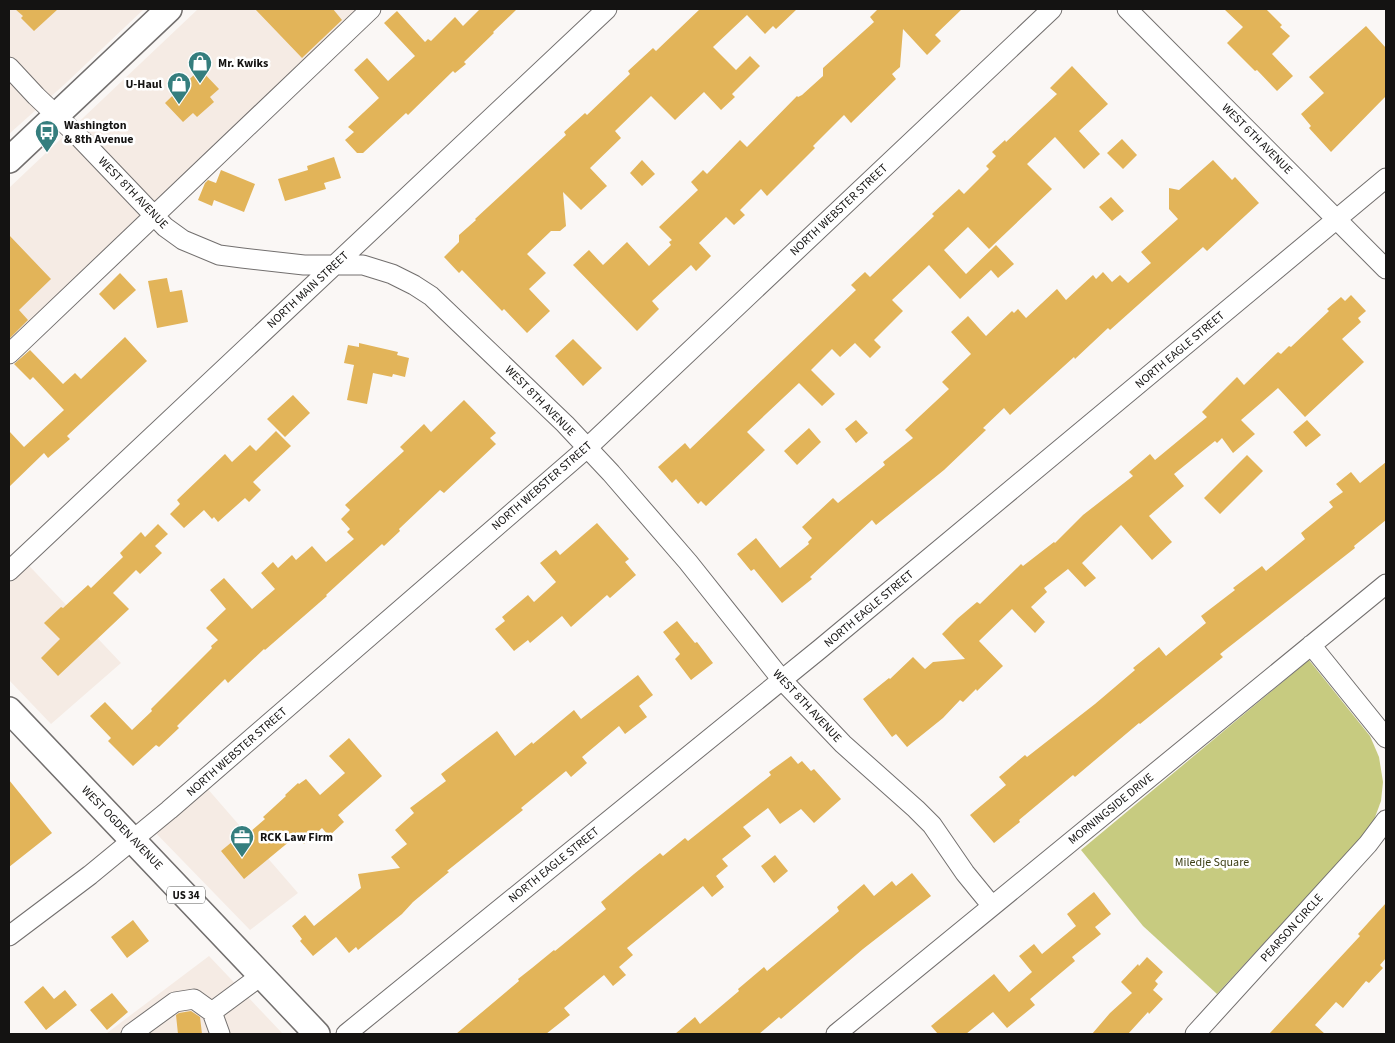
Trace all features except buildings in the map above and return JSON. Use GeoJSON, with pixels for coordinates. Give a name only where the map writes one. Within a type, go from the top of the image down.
{"type":"FeatureCollection","features":[{"type":"Feature","properties":{"kind":"main road"},"geometry":{"type":"LineString","coordinates":[[9,160],[169,9]]}},
{"type":"Feature","properties":{"kind":"main road","name":"WEST OGDEN AVENUE"},"geometry":{"type":"LineString","coordinates":[[14,722],[133,839],[317,1034]]}},
{"type":"Feature","properties":{"kind":"street"},"geometry":{"type":"LineString","coordinates":[[9,354],[371,9]]}},
{"type":"Feature","properties":{"kind":"street","name":"NORTH MAIN STREET"},"geometry":{"type":"LineString","coordinates":[[9,571],[607,9]]}},
{"type":"Feature","properties":{"kind":"street","name":"NORTH WEBSTER STREET"},"geometry":{"type":"LineString","coordinates":[[9,936],[95,872],[169,810],[587,448],[1052,9]]}},
{"type":"Feature","properties":{"kind":"street","name":"WEST 6TH AVENUE"},"geometry":{"type":"LineString","coordinates":[[1128,9],[1386,269]]}},
{"type":"Feature","properties":{"kind":"street","name":"WEST 8TH AVENUE"},"geometry":{"type":"LineString","coordinates":[[9,67],[32,93],[78,136],[165,227],[183,240],[219,254],[304,265],[363,265],[377,268],[414,285],[431,296],[565,424],[670,540],[782,680],[844,744],[932,825],[965,873],[992,906]]}},
{"type":"Feature","properties":{"kind":"street","name":"NORTH EAGLE STREET"},"geometry":{"type":"LineString","coordinates":[[346,1034],[782,680],[1386,178]]}},
{"type":"Feature","properties":{"kind":"street","name":"MORNINGSIDE DRIVE"},"geometry":{"type":"LineString","coordinates":[[836,1034],[1386,584]]}},
{"type":"Feature","properties":{"kind":"street"},"geometry":{"type":"LineString","coordinates":[[1312,644],[1386,738]]}},
{"type":"Feature","properties":{"kind":"street","name":"PEARSON CIRCLE"},"geometry":{"type":"LineString","coordinates":[[1196,1034],[1368,844],[1386,820]]}},
{"type":"Feature","properties":{"kind":"street"},"geometry":{"type":"LineString","coordinates":[[212,1012],[262,975]]}},
{"type":"Feature","properties":{"kind":"street"},"geometry":{"type":"LineString","coordinates":[[131,1034],[175,1002],[194,999],[212,1012],[220,1034]]}},
{"type":"Feature","properties":{"kind":"shaded area"},"geometry":{"type":"Polygon","coordinates":[[[9,9],[144,9],[9,134],[9,9]]]}},
{"type":"Feature","properties":{"kind":"shaded area"},"geometry":{"type":"Polygon","coordinates":[[[198,9],[373,9],[9,355],[9,188],[198,9]]]}},
{"type":"Feature","properties":{"kind":"shaded area"},"geometry":{"type":"Polygon","coordinates":[[[19,555],[121,663],[51,724],[9,680],[9,564],[19,555]]]}},
{"type":"Feature","properties":{"kind":"shaded area"},"geometry":{"type":"Polygon","coordinates":[[[200,780],[298,893],[250,930],[148,825],[200,780]]]}},
{"type":"Feature","properties":{"kind":"shaded area"},"geometry":{"type":"Polygon","coordinates":[[[209,956],[283,1034],[107,1033],[209,956]]]}},
{"type":"Feature","properties":{"kind":"green space","name":"Miledje Square"},"geometry":{"type":"Polygon","coordinates":[[[1309,660],[1370,736],[1379,757],[1383,782],[1381,801],[1374,820],[1359,840],[1217,994],[1143,926],[1081,850],[1309,660]]]}},
{"type":"Feature","properties":{"kind":"place","name":"Mr. Kwiks"},"geometry":{"type":"Point","coordinates":[200,84]}},
{"type":"Feature","properties":{"kind":"place","name":"U-Haul"},"geometry":{"type":"Point","coordinates":[179,105]}},
{"type":"Feature","properties":{"kind":"place","name":"Washington & 8th Avenue"},"geometry":{"type":"Point","coordinates":[47,153]}},
{"type":"Feature","properties":{"kind":"place","name":"RCK Law Firm"},"geometry":{"type":"Point","coordinates":[242,858]}}]}
